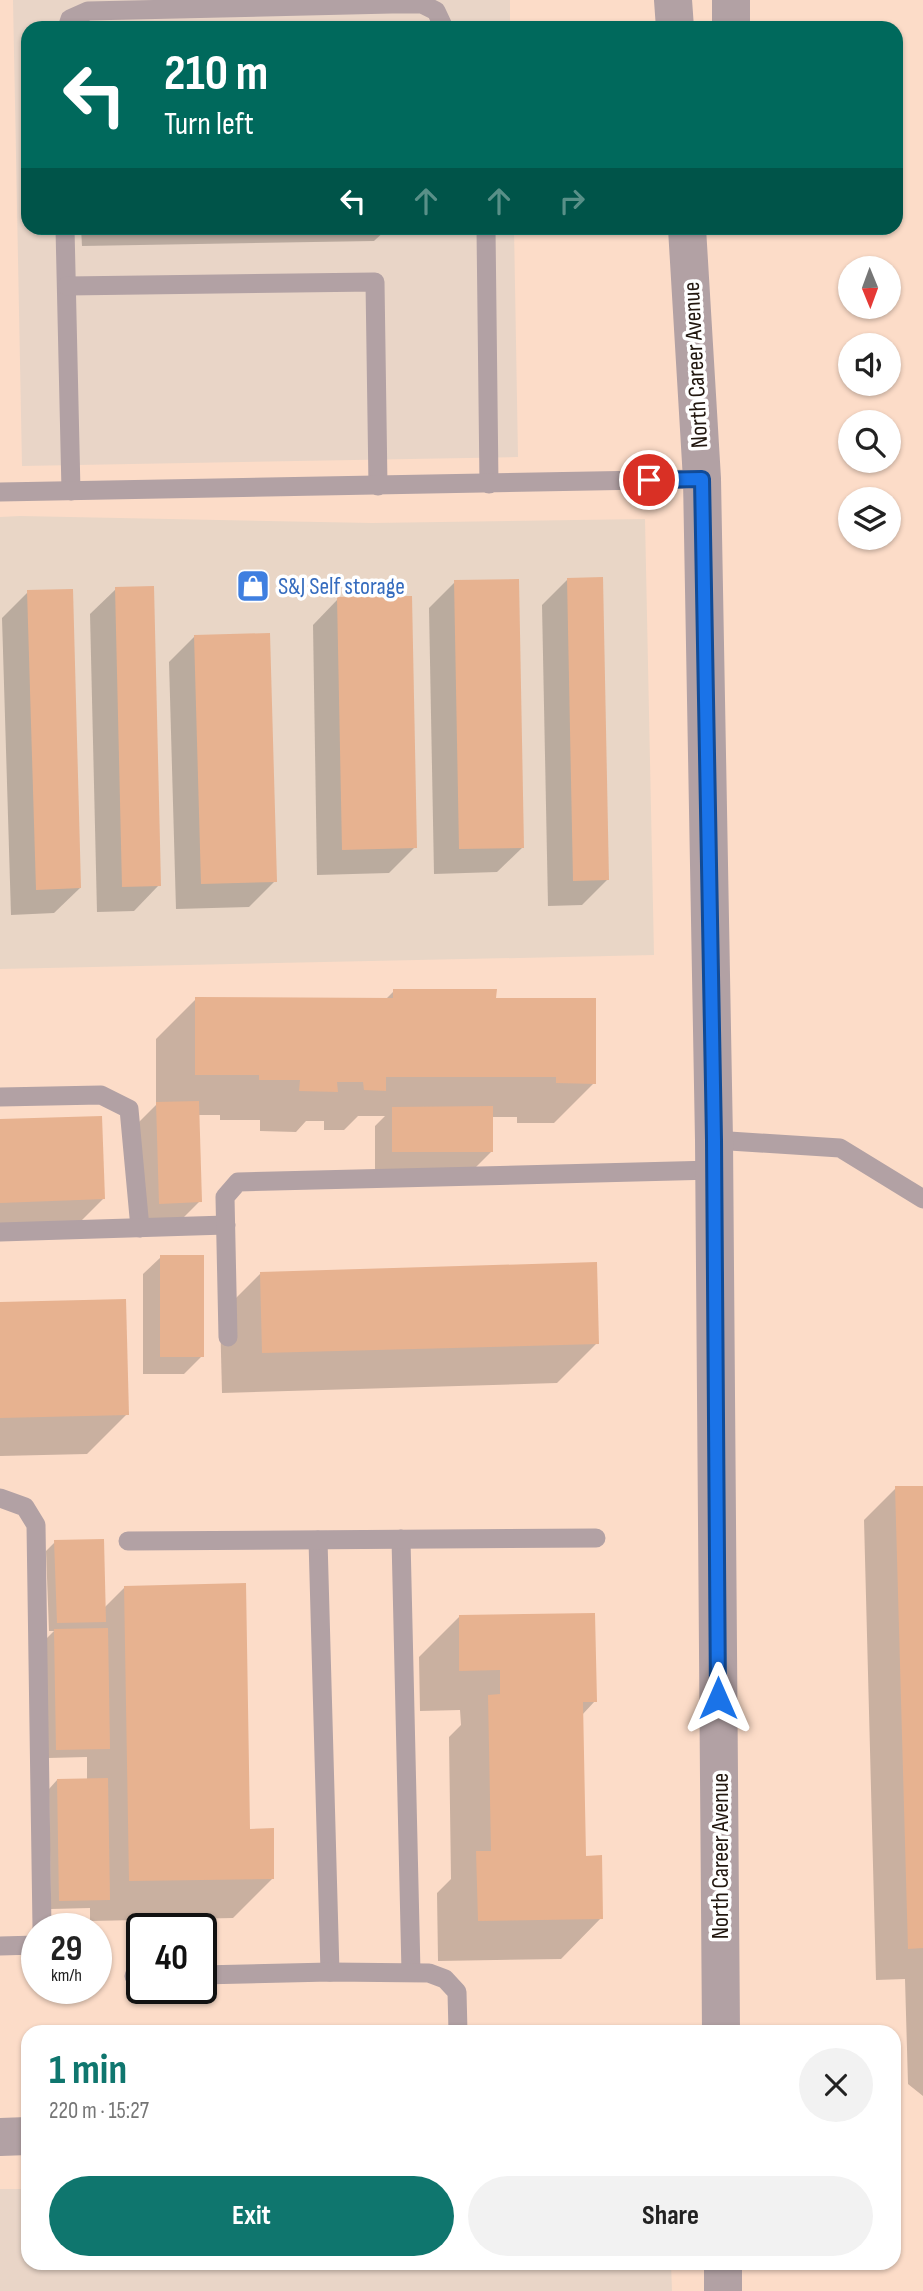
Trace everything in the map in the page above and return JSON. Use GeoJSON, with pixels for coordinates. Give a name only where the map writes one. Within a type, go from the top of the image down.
{"type":"FeatureCollection","features":[{"type":"Feature","properties":{"kind":"street"},"geometry":{"type":"LineString","coordinates":[[673,0],[674,21]]}},
{"type":"Feature","properties":{"kind":"street"},"geometry":{"type":"LineString","coordinates":[[731,0],[731,21]]}},
{"type":"Feature","properties":{"kind":"street","name":"North Career Avenue"},"geometry":{"type":"LineString","coordinates":[[690,236],[702,479],[714,1155],[721,2025]]}},
{"type":"Feature","properties":{"kind":"street"},"geometry":{"type":"LineString","coordinates":[[0,2137],[21,2136]]}},
{"type":"Feature","properties":{"kind":"street"},"geometry":{"type":"LineString","coordinates":[[723,2270],[723,2291]]}},
{"type":"Feature","properties":{"kind":"lane"},"geometry":{"type":"LineString","coordinates":[[69,21],[88,11],[422,4],[436,11],[441,21]]}},
{"type":"Feature","properties":{"kind":"lane"},"geometry":{"type":"LineString","coordinates":[[65,235],[71,491]]}},
{"type":"Feature","properties":{"kind":"lane"},"geometry":{"type":"LineString","coordinates":[[486,235],[489,484]]}},
{"type":"Feature","properties":{"kind":"lane"},"geometry":{"type":"LineString","coordinates":[[66,286],[375,282],[378,486]]}},
{"type":"Feature","properties":{"kind":"lane"},"geometry":{"type":"LineString","coordinates":[[0,492],[702,479]]}},
{"type":"Feature","properties":{"kind":"lane"},"geometry":{"type":"LineString","coordinates":[[0,1097],[101,1095],[129,1109],[140,1228]]}},
{"type":"Feature","properties":{"kind":"lane"},"geometry":{"type":"LineString","coordinates":[[228,1337],[225,1197],[238,1182],[840,1148],[923,1199]]}},
{"type":"Feature","properties":{"kind":"lane"},"geometry":{"type":"LineString","coordinates":[[0,1232],[226,1225]]}},
{"type":"Feature","properties":{"kind":"lane"},"geometry":{"type":"LineString","coordinates":[[0,1498],[25,1507],[36,1525],[41,1913]]}},
{"type":"Feature","properties":{"kind":"lane"},"geometry":{"type":"LineString","coordinates":[[128,1541],[596,1538]]}},
{"type":"Feature","properties":{"kind":"lane"},"geometry":{"type":"LineString","coordinates":[[401,1539],[411,1972]]}},
{"type":"Feature","properties":{"kind":"lane"},"geometry":{"type":"LineString","coordinates":[[318,1540],[330,1972]]}},
{"type":"Feature","properties":{"kind":"lane"},"geometry":{"type":"LineString","coordinates":[[0,1946],[21,1945]]}},
{"type":"Feature","properties":{"kind":"lane"},"geometry":{"type":"LineString","coordinates":[[217,1975],[429,1973],[445,1979],[457,1992],[458,2025]]}},
{"type":"Feature","properties":{"kind":"shaded area"},"geometry":{"type":"Polygon","coordinates":[[[13,0],[510,0],[510,21],[21,21],[21,235],[514,235],[518,457],[22,466],[13,0]]]}},
{"type":"Feature","properties":{"kind":"shaded area"},"geometry":{"type":"Polygon","coordinates":[[[0,517],[372,523],[645,519],[654,955],[0,969],[0,517]]]}},
{"type":"Feature","properties":{"kind":"shaded area"},"geometry":{"type":"Polygon","coordinates":[[[0,2189],[21,2189],[21,2270],[671,2270],[672,2291],[0,2291],[0,2189]]]}},
{"type":"Feature","properties":{"kind":"building"},"geometry":{"type":"Polygon","coordinates":[[[603,577],[609,880],[573,881],[567,578],[603,577]]]}},
{"type":"Feature","properties":{"kind":"building"},"geometry":{"type":"Polygon","coordinates":[[[519,579],[524,848],[459,849],[454,580],[519,579]]]}},
{"type":"Feature","properties":{"kind":"building"},"geometry":{"type":"Polygon","coordinates":[[[154,586],[161,886],[122,887],[115,587],[154,586]]]}},
{"type":"Feature","properties":{"kind":"building"},"geometry":{"type":"Polygon","coordinates":[[[73,589],[81,888],[36,890],[27,590],[73,589]]]}},
{"type":"Feature","properties":{"kind":"building"},"geometry":{"type":"Polygon","coordinates":[[[412,596],[417,848],[342,850],[337,597],[412,596]]]}},
{"type":"Feature","properties":{"kind":"building"},"geometry":{"type":"Polygon","coordinates":[[[270,633],[277,882],[201,884],[194,635],[270,633]]]}},
{"type":"Feature","properties":{"kind":"building"},"geometry":{"type":"Polygon","coordinates":[[[393,989],[497,989],[496,998],[596,998],[596,1084],[556,1083],[556,1077],[386,1077],[386,1091],[364,1090],[363,1082],[337,1082],[338,1092],[299,1091],[300,1080],[259,1080],[259,1075],[195,1075],[195,997],[393,998],[393,989]]]}},
{"type":"Feature","properties":{"kind":"building"},"geometry":{"type":"Polygon","coordinates":[[[199,1101],[202,1202],[159,1204],[156,1102],[199,1101]]]}},
{"type":"Feature","properties":{"kind":"building"},"geometry":{"type":"Polygon","coordinates":[[[493,1106],[493,1152],[392,1152],[392,1107],[493,1106]]]}},
{"type":"Feature","properties":{"kind":"building"},"geometry":{"type":"Polygon","coordinates":[[[102,1116],[105,1199],[0,1203],[0,1119],[102,1116]]]}},
{"type":"Feature","properties":{"kind":"building"},"geometry":{"type":"Polygon","coordinates":[[[160,1255],[204,1255],[204,1357],[160,1357],[160,1255]]]}},
{"type":"Feature","properties":{"kind":"building"},"geometry":{"type":"Polygon","coordinates":[[[597,1262],[599,1344],[262,1353],[260,1272],[597,1262]]]}},
{"type":"Feature","properties":{"kind":"building"},"geometry":{"type":"Polygon","coordinates":[[[126,1299],[129,1415],[0,1418],[0,1302],[126,1299]]]}},
{"type":"Feature","properties":{"kind":"building"},"geometry":{"type":"Polygon","coordinates":[[[895,1486],[923,1486],[923,1948],[908,1949],[895,1486]]]}},
{"type":"Feature","properties":{"kind":"building"},"geometry":{"type":"Polygon","coordinates":[[[104,1539],[106,1622],[57,1623],[54,1540],[104,1539]]]}},
{"type":"Feature","properties":{"kind":"building"},"geometry":{"type":"Polygon","coordinates":[[[246,1583],[250,1829],[274,1828],[274,1879],[129,1881],[124,1586],[246,1583]]]}},
{"type":"Feature","properties":{"kind":"building"},"geometry":{"type":"Polygon","coordinates":[[[595,1613],[597,1702],[583,1702],[586,1856],[602,1855],[603,1919],[478,1921],[476,1851],[491,1851],[488,1695],[500,1694],[500,1670],[459,1671],[459,1615],[595,1613]]]}},
{"type":"Feature","properties":{"kind":"building"},"geometry":{"type":"Polygon","coordinates":[[[108,1628],[110,1749],[56,1750],[54,1629],[108,1628]]]}},
{"type":"Feature","properties":{"kind":"building"},"geometry":{"type":"Polygon","coordinates":[[[108,1778],[110,1900],[59,1901],[57,1779],[108,1778]]]}},
{"type":"Feature","properties":{"kind":"place","name":"S&J Self storage"},"geometry":{"type":"Point","coordinates":[253,586]}},
{"type":"Feature","properties":{"kind":"route"},"geometry":{"type":"LineString","coordinates":[[649,480],[702,479],[714,1140],[718,1698]]}}]}
